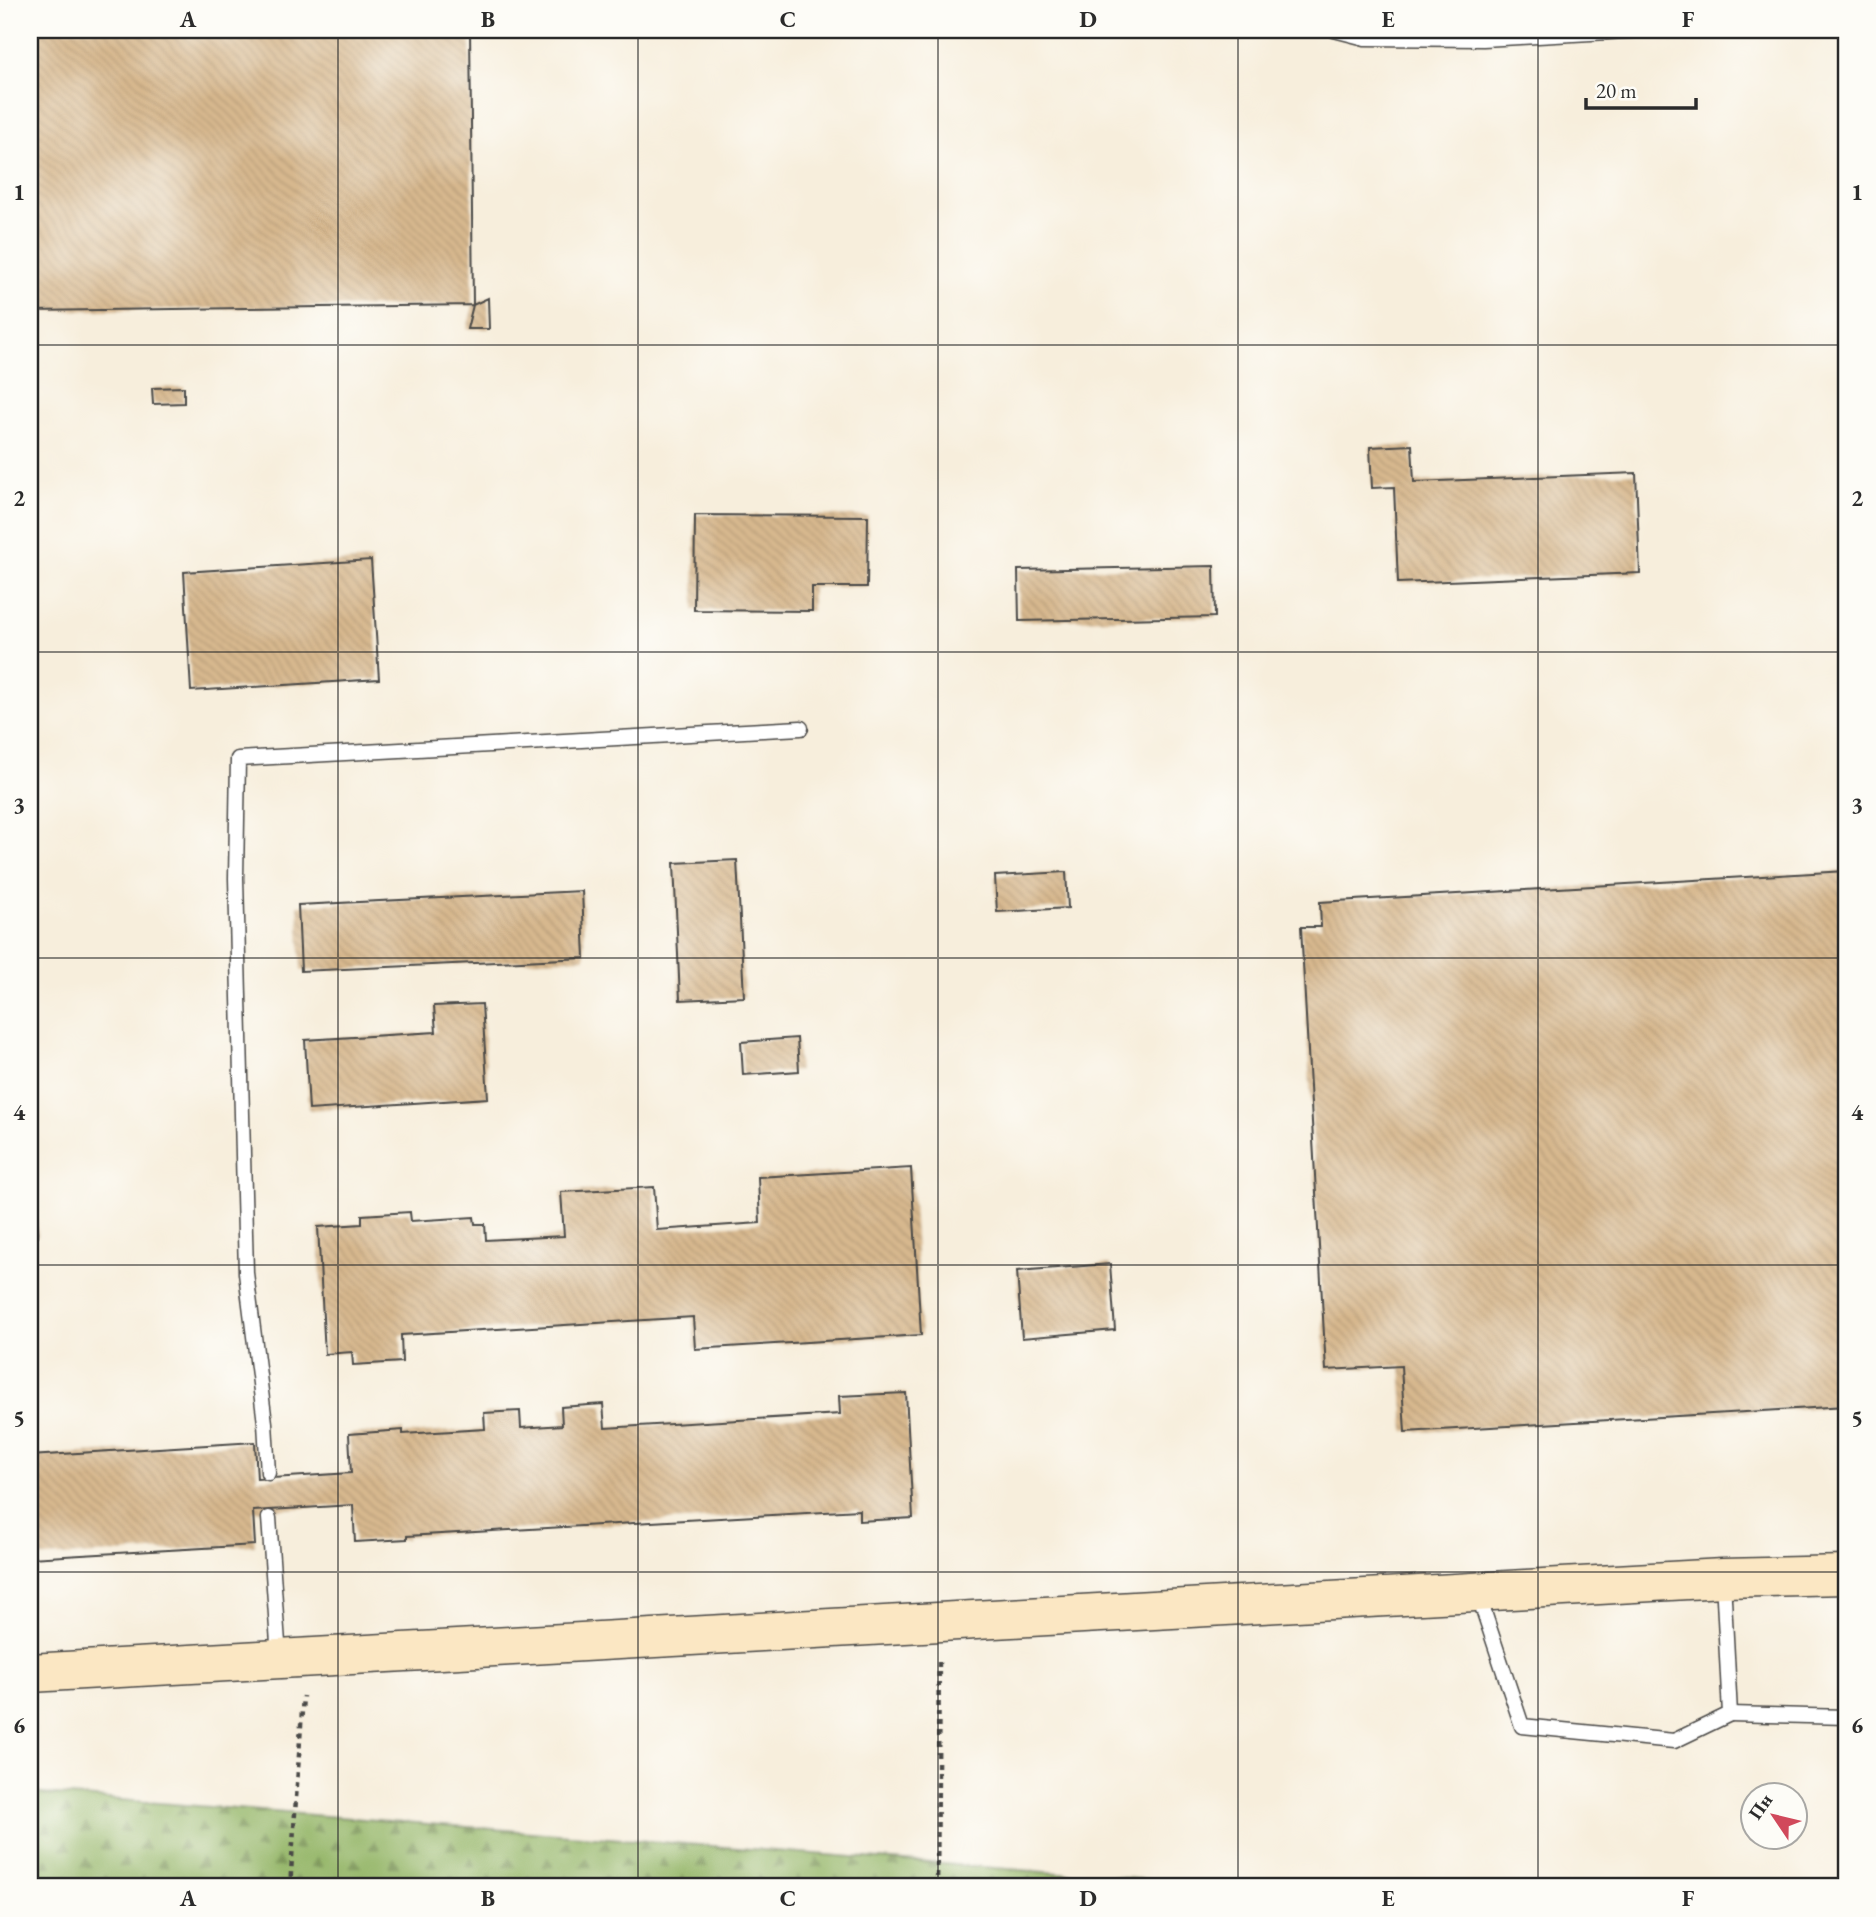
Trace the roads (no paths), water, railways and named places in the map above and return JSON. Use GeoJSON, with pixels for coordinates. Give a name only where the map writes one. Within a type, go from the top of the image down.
{"type":"FeatureCollection","features":[{"type":"Feature","properties":{"kind":"main road"},"geometry":{"type":"LineString","coordinates":[[30,1673],[1723,1578],[1846,1575]]}},
{"type":"Feature","properties":{"kind":"lane"},"geometry":{"type":"LineString","coordinates":[[1334,30],[1365,38],[1483,39],[1644,30]]}},
{"type":"Feature","properties":{"kind":"lane"},"geometry":{"type":"LineString","coordinates":[[268,1473],[265,1423],[246,1273],[237,892],[238,759],[801,728]]}},
{"type":"Feature","properties":{"kind":"lane"},"geometry":{"type":"LineString","coordinates":[[269,1518],[292,1658]]}},
{"type":"Feature","properties":{"kind":"lane"},"geometry":{"type":"LineString","coordinates":[[1723,1578],[1730,1714]]}},
{"type":"Feature","properties":{"kind":"lane"},"geometry":{"type":"LineString","coordinates":[[1477,1593],[1522,1726],[1674,1741],[1730,1714],[1846,1717]]}}]}
